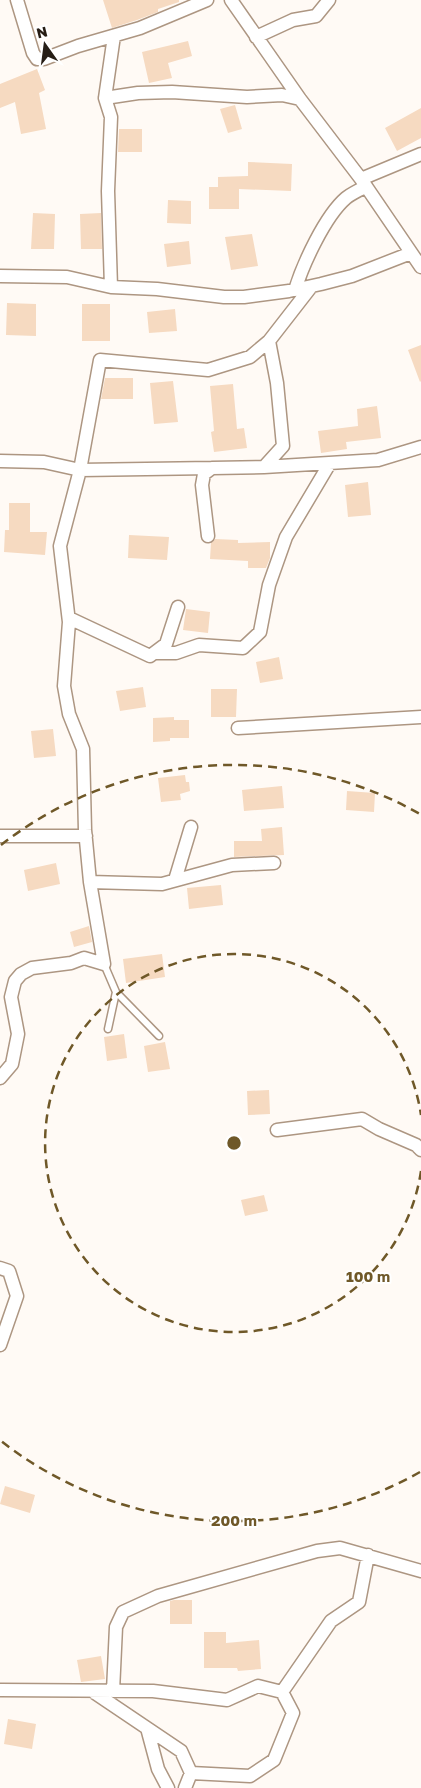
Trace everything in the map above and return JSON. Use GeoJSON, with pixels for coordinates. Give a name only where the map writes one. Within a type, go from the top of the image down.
{"type":"FeatureCollection","features":[{"type":"Feature","properties":{"kind":"street"},"geometry":{"type":"LineString","coordinates":[[17,0],[36,59],[44,59],[78,46],[140,28],[207,0]]}},
{"type":"Feature","properties":{"kind":"street"},"geometry":{"type":"LineString","coordinates":[[231,0],[300,99],[364,182],[421,267]]}},
{"type":"Feature","properties":{"kind":"street"},"geometry":{"type":"LineString","coordinates":[[256,37],[293,20],[316,16],[329,0]]}},
{"type":"Feature","properties":{"kind":"street"},"geometry":{"type":"LineString","coordinates":[[111,287],[108,191],[111,117],[105,98],[114,36]]}},
{"type":"Feature","properties":{"kind":"street"},"geometry":{"type":"LineString","coordinates":[[105,98],[138,93],[172,92],[247,97],[282,95],[300,99]]}},
{"type":"Feature","properties":{"kind":"street"},"geometry":{"type":"LineString","coordinates":[[290,315],[292,291],[310,252],[333,214],[346,198],[364,182],[421,154]]}},
{"type":"Feature","properties":{"kind":"street"},"geometry":{"type":"LineString","coordinates":[[0,276],[67,277],[111,287],[244,297],[292,291],[352,276],[411,253]]}},
{"type":"Feature","properties":{"kind":"street"},"geometry":{"type":"LineString","coordinates":[[0,1078],[12,1064],[18,1034],[12,993],[15,981],[32,968],[71,963],[84,958],[104,964],[90,882],[86,836],[83,749],[69,714],[64,686],[69,618],[60,546],[80,470],[100,360],[208,370],[250,357],[269,341],[311,286]]}},
{"type":"Feature","properties":{"kind":"street"},"geometry":{"type":"LineString","coordinates":[[264,467],[283,446],[277,383],[269,341]]}},
{"type":"Feature","properties":{"kind":"street"},"geometry":{"type":"LineString","coordinates":[[0,460],[44,462],[80,470],[264,467],[378,460],[421,447]]}},
{"type":"Feature","properties":{"kind":"street"},"geometry":{"type":"LineString","coordinates":[[154,653],[176,653],[199,645],[243,648],[260,632],[268,585],[286,537],[330,463]]}},
{"type":"Feature","properties":{"kind":"street"},"geometry":{"type":"LineString","coordinates":[[208,536],[202,485],[204,474],[212,468]]}},
{"type":"Feature","properties":{"kind":"street"},"geometry":{"type":"LineString","coordinates":[[69,618],[150,656],[166,644],[178,607]]}},
{"type":"Feature","properties":{"kind":"street"},"geometry":{"type":"LineString","coordinates":[[238,728],[421,717]]}},
{"type":"Feature","properties":{"kind":"street"},"geometry":{"type":"LineString","coordinates":[[175,880],[191,827]]}},
{"type":"Feature","properties":{"kind":"street"},"geometry":{"type":"LineString","coordinates":[[0,836],[86,836]]}},
{"type":"Feature","properties":{"kind":"street"},"geometry":{"type":"LineString","coordinates":[[90,882],[162,884],[232,865],[274,863]]}},
{"type":"Feature","properties":{"kind":"street"},"geometry":{"type":"LineString","coordinates":[[0,999],[12,993]]}},
{"type":"Feature","properties":{"kind":"street"},"geometry":{"type":"LineString","coordinates":[[277,1130],[362,1119],[416,1145],[421,1150]]}},
{"type":"Feature","properties":{"kind":"street"},"geometry":{"type":"LineString","coordinates":[[0,1268],[9,1271],[17,1296],[0,1345]]}},
{"type":"Feature","properties":{"kind":"street"},"geometry":{"type":"LineString","coordinates":[[113,1691],[116,1627],[123,1612],[158,1596],[317,1552],[340,1548],[421,1571]]}},
{"type":"Feature","properties":{"kind":"street"},"geometry":{"type":"LineString","coordinates":[[282,1692],[331,1621],[359,1602],[368,1555]]}},
{"type":"Feature","properties":{"kind":"street"},"geometry":{"type":"LineString","coordinates":[[0,1690],[153,1692],[227,1700],[258,1686],[282,1692],[293,1713],[274,1760],[250,1776],[191,1773]]}},
{"type":"Feature","properties":{"kind":"street"},"geometry":{"type":"LineString","coordinates":[[92,1691],[181,1751],[191,1773],[184,1788]]}},
{"type":"Feature","properties":{"kind":"street"},"geometry":{"type":"LineString","coordinates":[[147,1728],[158,1769],[168,1788]]}},
{"type":"Feature","properties":{"kind":"lane"},"geometry":{"type":"LineString","coordinates":[[104,964],[116,992],[158,1036]]}},
{"type":"Feature","properties":{"kind":"lane"},"geometry":{"type":"LineString","coordinates":[[108,1028],[116,992]]}},
{"type":"Feature","properties":{"kind":"building"},"geometry":{"type":"Polygon","coordinates":[[[103,0],[179,0],[179,2],[158,9],[158,12],[112,28],[103,0]]]}},
{"type":"Feature","properties":{"kind":"building"},"geometry":{"type":"Polygon","coordinates":[[[188,41],[192,56],[168,63],[172,78],[149,83],[142,52],[188,41]]]}},
{"type":"Feature","properties":{"kind":"building"},"geometry":{"type":"Polygon","coordinates":[[[37,69],[45,90],[39,93],[46,129],[21,134],[15,102],[0,108],[0,84],[37,69]]]}},
{"type":"Feature","properties":{"kind":"building"},"geometry":{"type":"Polygon","coordinates":[[[235,105],[242,129],[228,133],[220,109],[235,105]]]}},
{"type":"Feature","properties":{"kind":"building"},"geometry":{"type":"Polygon","coordinates":[[[421,108],[421,138],[397,151],[385,128],[421,108]]]}},
{"type":"Feature","properties":{"kind":"building"},"geometry":{"type":"Polygon","coordinates":[[[119,129],[142,129],[142,152],[118,152],[119,129]]]}},
{"type":"Feature","properties":{"kind":"building"},"geometry":{"type":"Polygon","coordinates":[[[248,162],[292,164],[291,191],[239,189],[239,209],[209,209],[209,187],[218,187],[218,177],[248,176],[248,162]]]}},
{"type":"Feature","properties":{"kind":"building"},"geometry":{"type":"Polygon","coordinates":[[[168,200],[191,201],[191,224],[167,223],[168,200]]]}},
{"type":"Feature","properties":{"kind":"building"},"geometry":{"type":"Polygon","coordinates":[[[33,213],[55,214],[54,249],[31,249],[33,213]]]}},
{"type":"Feature","properties":{"kind":"building"},"geometry":{"type":"Polygon","coordinates":[[[101,213],[102,249],[81,249],[80,214],[101,213]]]}},
{"type":"Feature","properties":{"kind":"building"},"geometry":{"type":"Polygon","coordinates":[[[252,234],[258,266],[231,270],[225,237],[252,234]]]}},
{"type":"Feature","properties":{"kind":"building"},"geometry":{"type":"Polygon","coordinates":[[[189,241],[191,264],[167,267],[164,244],[189,241]]]}},
{"type":"Feature","properties":{"kind":"building"},"geometry":{"type":"Polygon","coordinates":[[[7,303],[36,304],[36,336],[6,335],[7,303]]]}},
{"type":"Feature","properties":{"kind":"building"},"geometry":{"type":"Polygon","coordinates":[[[82,304],[110,304],[110,341],[82,341],[82,304]]]}},
{"type":"Feature","properties":{"kind":"building"},"geometry":{"type":"Polygon","coordinates":[[[175,309],[177,331],[149,333],[147,312],[175,309]]]}},
{"type":"Feature","properties":{"kind":"building"},"geometry":{"type":"Polygon","coordinates":[[[421,345],[421,381],[420,382],[408,350],[421,345]]]}},
{"type":"Feature","properties":{"kind":"building"},"geometry":{"type":"Polygon","coordinates":[[[105,378],[133,378],[133,399],[101,399],[105,378]]]}},
{"type":"Feature","properties":{"kind":"building"},"geometry":{"type":"Polygon","coordinates":[[[173,381],[178,422],[154,424],[150,383],[173,381]]]}},
{"type":"Feature","properties":{"kind":"building"},"geometry":{"type":"Polygon","coordinates":[[[233,384],[237,429],[244,428],[247,448],[214,452],[211,432],[214,431],[210,386],[233,384]]]}},
{"type":"Feature","properties":{"kind":"building"},"geometry":{"type":"Polygon","coordinates":[[[377,406],[381,438],[346,442],[347,449],[321,453],[318,431],[358,426],[357,409],[377,406]]]}},
{"type":"Feature","properties":{"kind":"building"},"geometry":{"type":"Polygon","coordinates":[[[368,482],[371,515],[348,517],[345,485],[368,482]]]}},
{"type":"Feature","properties":{"kind":"building"},"geometry":{"type":"Polygon","coordinates":[[[9,503],[30,503],[30,532],[47,532],[45,555],[4,552],[5,530],[9,530],[9,503]]]}},
{"type":"Feature","properties":{"kind":"building"},"geometry":{"type":"Polygon","coordinates":[[[129,535],[169,537],[167,560],[128,558],[129,535]]]}},
{"type":"Feature","properties":{"kind":"building"},"geometry":{"type":"Polygon","coordinates":[[[215,539],[238,540],[238,543],[270,542],[270,558],[266,568],[248,568],[248,561],[210,559],[211,543],[215,539]]]}},
{"type":"Feature","properties":{"kind":"building"},"geometry":{"type":"Polygon","coordinates":[[[186,609],[210,612],[208,633],[183,630],[186,609]]]}},
{"type":"Feature","properties":{"kind":"building"},"geometry":{"type":"Polygon","coordinates":[[[279,657],[283,679],[260,683],[256,662],[279,657]]]}},
{"type":"Feature","properties":{"kind":"building"},"geometry":{"type":"Polygon","coordinates":[[[143,687],[146,707],[120,711],[116,691],[143,687]]]}},
{"type":"Feature","properties":{"kind":"building"},"geometry":{"type":"Polygon","coordinates":[[[211,689],[237,689],[236,717],[211,717],[211,689]]]}},
{"type":"Feature","properties":{"kind":"building"},"geometry":{"type":"Polygon","coordinates":[[[174,717],[174,720],[189,720],[189,738],[170,738],[170,741],[153,742],[153,718],[174,717]]]}},
{"type":"Feature","properties":{"kind":"building"},"geometry":{"type":"Polygon","coordinates":[[[53,729],[56,756],[34,758],[31,731],[53,729]]]}},
{"type":"Feature","properties":{"kind":"building"},"geometry":{"type":"Polygon","coordinates":[[[185,775],[186,782],[189,782],[190,791],[180,794],[181,800],[161,802],[158,778],[185,775]]]}},
{"type":"Feature","properties":{"kind":"building"},"geometry":{"type":"Polygon","coordinates":[[[282,786],[284,808],[244,811],[242,790],[282,786]]]}},
{"type":"Feature","properties":{"kind":"building"},"geometry":{"type":"Polygon","coordinates":[[[347,791],[375,793],[374,812],[346,810],[347,791]]]}},
{"type":"Feature","properties":{"kind":"building"},"geometry":{"type":"Polygon","coordinates":[[[282,827],[284,855],[234,857],[234,841],[262,841],[261,829],[282,827]]]}},
{"type":"Feature","properties":{"kind":"building"},"geometry":{"type":"Polygon","coordinates":[[[56,863],[60,884],[28,891],[24,870],[56,863]]]}},
{"type":"Feature","properties":{"kind":"building"},"geometry":{"type":"Polygon","coordinates":[[[221,885],[223,905],[189,909],[187,888],[221,885]]]}},
{"type":"Feature","properties":{"kind":"building"},"geometry":{"type":"Polygon","coordinates":[[[89,926],[92,942],[74,947],[70,932],[89,926]]]}},
{"type":"Feature","properties":{"kind":"building"},"geometry":{"type":"Polygon","coordinates":[[[162,954],[165,977],[126,983],[123,959],[162,954]]]}},
{"type":"Feature","properties":{"kind":"building"},"geometry":{"type":"Polygon","coordinates":[[[124,1034],[127,1058],[107,1061],[104,1037],[124,1034]]]}},
{"type":"Feature","properties":{"kind":"building"},"geometry":{"type":"Polygon","coordinates":[[[165,1042],[170,1069],[148,1072],[144,1046],[165,1042]]]}},
{"type":"Feature","properties":{"kind":"building"},"geometry":{"type":"Polygon","coordinates":[[[269,1090],[270,1114],[248,1115],[247,1091],[269,1090]]]}},
{"type":"Feature","properties":{"kind":"building"},"geometry":{"type":"Polygon","coordinates":[[[264,1195],[268,1211],[245,1216],[241,1200],[264,1195]]]}},
{"type":"Feature","properties":{"kind":"building"},"geometry":{"type":"Polygon","coordinates":[[[5,1486],[35,1495],[30,1513],[0,1504],[5,1486]]]}},
{"type":"Feature","properties":{"kind":"building"},"geometry":{"type":"Polygon","coordinates":[[[192,1600],[192,1624],[170,1624],[170,1601],[192,1600]]]}},
{"type":"Feature","properties":{"kind":"building"},"geometry":{"type":"Polygon","coordinates":[[[204,1632],[226,1632],[226,1643],[259,1640],[261,1669],[238,1671],[237,1668],[204,1668],[204,1632]]]}},
{"type":"Feature","properties":{"kind":"building"},"geometry":{"type":"Polygon","coordinates":[[[101,1656],[105,1679],[81,1682],[77,1660],[101,1656]]]}},
{"type":"Feature","properties":{"kind":"building"},"geometry":{"type":"Polygon","coordinates":[[[8,1719],[36,1724],[32,1749],[4,1744],[8,1719]]]}}]}
